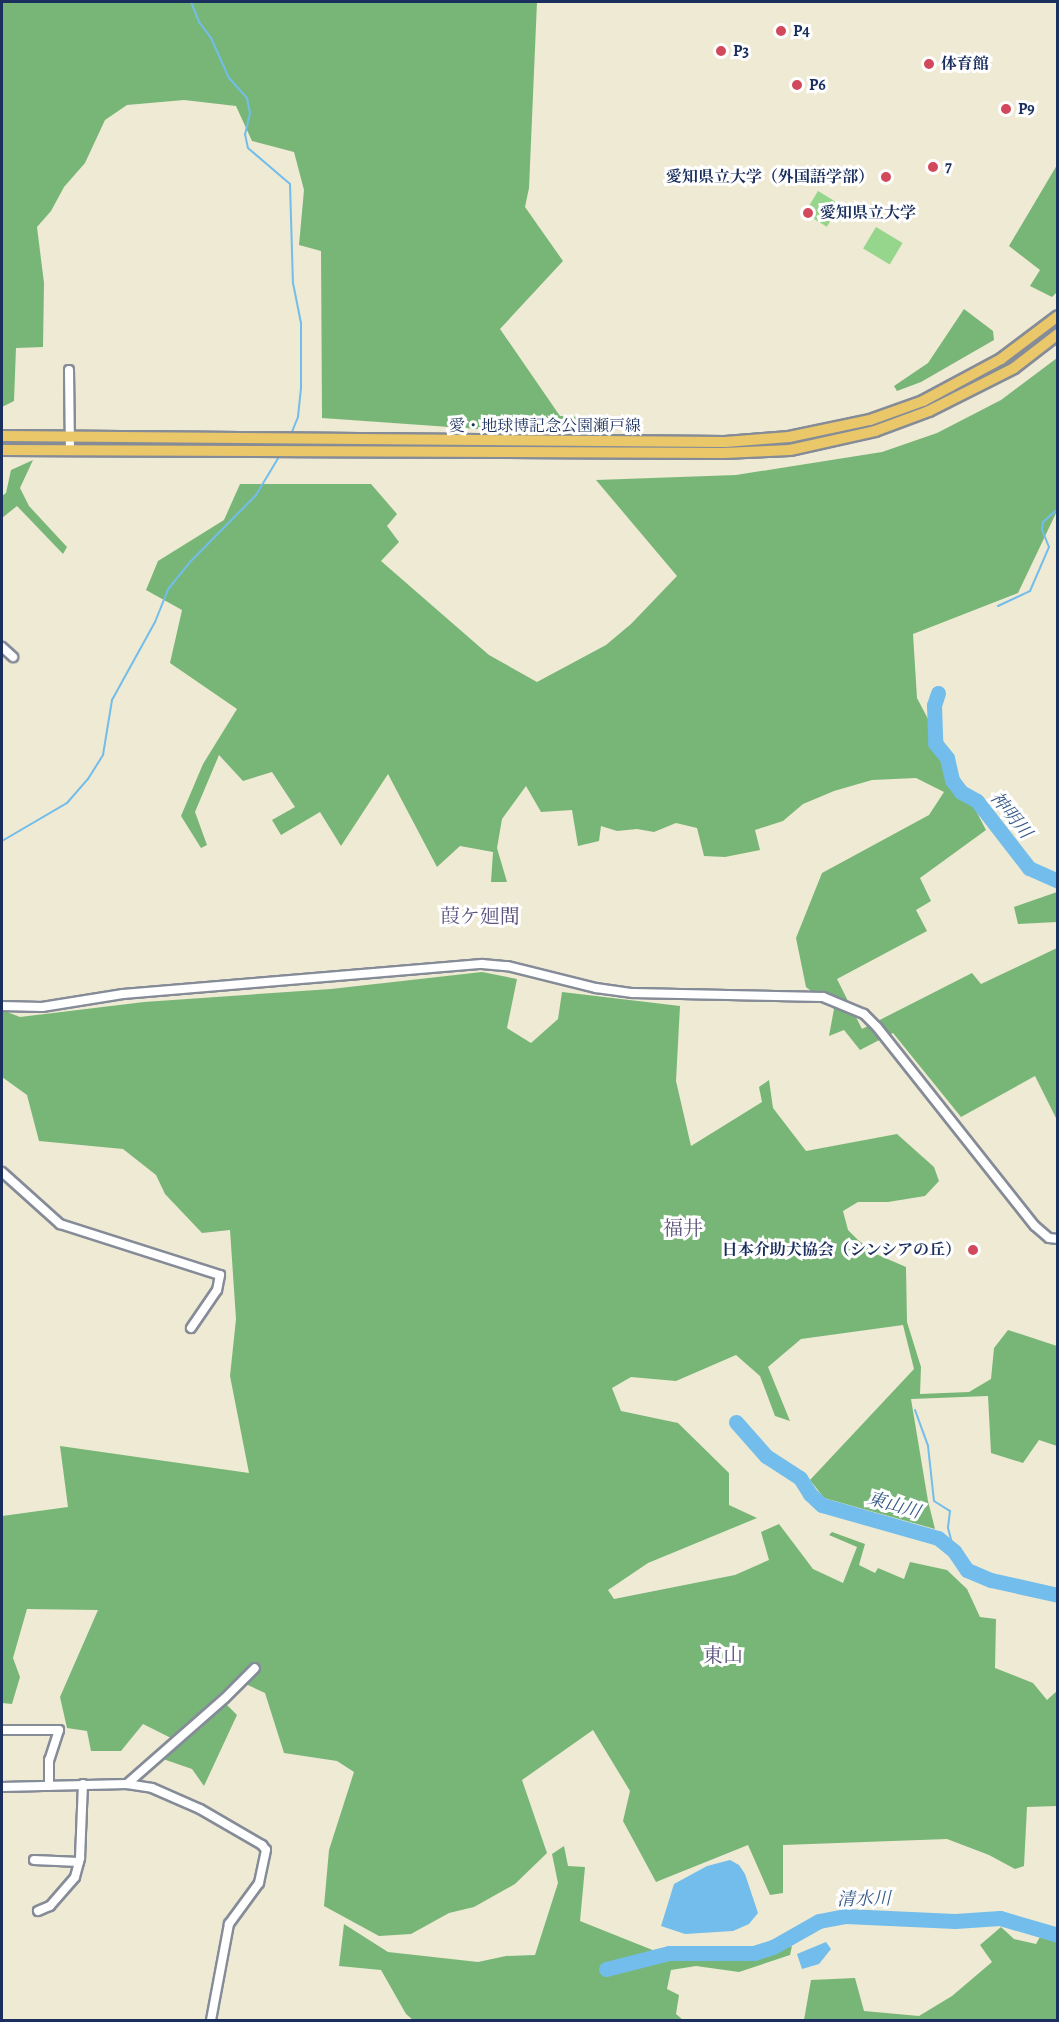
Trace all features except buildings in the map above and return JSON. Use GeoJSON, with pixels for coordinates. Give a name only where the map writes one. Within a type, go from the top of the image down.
{"type":"FeatureCollection","features":[{"type":"Feature","properties":{"kind":"main road","name":"愛・地球博記念公園瀬戸線"},"geometry":{"type":"LineString","coordinates":[[2,436],[725,442],[789,437],[870,420],[923,401],[1000,360],[1058,316]]}},
{"type":"Feature","properties":{"kind":"main road","name":"愛・地球博記念公園瀬戸線"},"geometry":{"type":"LineString","coordinates":[[2,450],[724,453],[790,450],[875,431],[929,411],[1014,368],[1058,334]]}},
{"type":"Feature","properties":{"kind":"street"},"geometry":{"type":"LineString","coordinates":[[69,370],[70,450]]}},
{"type":"Feature","properties":{"kind":"street"},"geometry":{"type":"LineString","coordinates":[[2,647],[13,657]]}},
{"type":"Feature","properties":{"kind":"street"},"geometry":{"type":"LineString","coordinates":[[2,1006],[42,1007],[123,994],[482,964],[507,966],[596,988],[633,993],[824,997],[864,1014],[877,1027],[1035,1226],[1049,1238],[1058,1239]]}},
{"type":"Feature","properties":{"kind":"street"},"geometry":{"type":"LineString","coordinates":[[2,1172],[60,1224],[220,1275],[217,1290],[191,1329]]}},
{"type":"Feature","properties":{"kind":"street"},"geometry":{"type":"LineString","coordinates":[[127,1784],[255,1668]]}},
{"type":"Feature","properties":{"kind":"street"},"geometry":{"type":"LineString","coordinates":[[2,1730],[59,1730],[49,1760],[49,1786]]}},
{"type":"Feature","properties":{"kind":"street"},"geometry":{"type":"LineString","coordinates":[[38,1911],[50,1906],[75,1877],[79,1862],[83,1784]]}},
{"type":"Feature","properties":{"kind":"street"},"geometry":{"type":"LineString","coordinates":[[2,1786],[127,1784],[162,1791],[200,1809],[262,1845],[266,1850],[259,1883],[229,1924],[211,2020]]}},
{"type":"Feature","properties":{"kind":"street"},"geometry":{"type":"LineString","coordinates":[[34,1860],[79,1862]]}},
{"type":"Feature","properties":{"kind":"green space"},"geometry":{"type":"Polygon","coordinates":[[[2,2],[537,2],[529,188],[525,207],[563,261],[500,329],[560,416],[627,419],[633,429],[492,430],[322,418],[321,251],[299,245],[304,190],[294,152],[252,141],[236,106],[184,100],[127,105],[105,120],[85,163],[64,187],[51,211],[37,227],[44,283],[43,347],[16,348],[14,401],[2,407],[2,2]]]}},
{"type":"Feature","properties":{"kind":"green space"},"geometry":{"type":"Polygon","coordinates":[[[1057,165],[1058,291],[1052,297],[1030,286],[1040,270],[1009,246],[1057,165]]]}},
{"type":"Feature","properties":{"kind":"green space"},"geometry":{"type":"Polygon","coordinates":[[[818,191],[840,204],[827,227],[805,213],[818,191]]]}},
{"type":"Feature","properties":{"kind":"green space"},"geometry":{"type":"Polygon","coordinates":[[[876,227],[903,243],[890,264],[863,248],[876,227]]]}},
{"type":"Feature","properties":{"kind":"green space"},"geometry":{"type":"Polygon","coordinates":[[[964,309],[993,331],[994,340],[921,382],[897,391],[894,386],[928,363],[964,309]]]}},
{"type":"Feature","properties":{"kind":"green space"},"geometry":{"type":"Polygon","coordinates":[[[1057,358],[1057,511],[1018,593],[913,634],[917,698],[986,830],[920,878],[931,901],[916,910],[927,931],[837,979],[862,1029],[972,973],[981,984],[1057,948],[1057,1120],[1035,1076],[961,1117],[893,1033],[860,1050],[844,1030],[829,1036],[834,1009],[806,987],[796,938],[822,873],[929,815],[944,792],[916,778],[872,780],[834,791],[803,804],[783,821],[755,830],[760,850],[725,857],[704,856],[697,828],[676,823],[654,832],[637,829],[617,831],[601,826],[599,841],[578,846],[572,810],[541,812],[526,786],[502,819],[497,848],[507,882],[491,882],[493,852],[460,846],[437,867],[388,774],[341,846],[320,812],[281,835],[272,820],[295,807],[272,772],[243,781],[219,755],[195,812],[207,845],[201,848],[181,816],[203,764],[237,709],[170,663],[182,610],[146,590],[158,561],[224,520],[240,484],[371,484],[397,514],[387,526],[399,542],[381,561],[489,655],[537,682],[606,645],[631,624],[677,576],[596,480],[736,475],[882,452],[937,433],[1001,400],[1057,358]]]}},
{"type":"Feature","properties":{"kind":"green space"},"geometry":{"type":"Polygon","coordinates":[[[33,460],[20,488],[29,506],[67,547],[63,554],[17,506],[2,518],[2,496],[6,493],[11,470],[33,460]]]}},
{"type":"Feature","properties":{"kind":"green space"},"geometry":{"type":"Polygon","coordinates":[[[1057,892],[1057,922],[1018,924],[1014,907],[1057,892]]]}},
{"type":"Feature","properties":{"kind":"green space"},"geometry":{"type":"Polygon","coordinates":[[[482,972],[517,979],[507,1028],[531,1043],[558,1019],[562,992],[680,1006],[676,1081],[691,1146],[762,1102],[759,1087],[769,1080],[773,1108],[806,1151],[897,1134],[934,1167],[939,1181],[925,1196],[888,1202],[858,1202],[843,1211],[848,1230],[858,1240],[876,1254],[906,1267],[907,1322],[921,1367],[920,1394],[969,1392],[991,1379],[994,1348],[1008,1330],[1057,1346],[1057,1446],[1039,1440],[1023,1463],[991,1453],[988,1396],[911,1399],[928,1501],[935,1529],[824,1498],[810,1480],[914,1369],[903,1325],[801,1339],[768,1367],[790,1421],[775,1416],[760,1376],[736,1355],[676,1381],[631,1377],[612,1388],[621,1411],[678,1423],[729,1473],[729,1505],[757,1518],[648,1563],[608,1590],[614,1599],[735,1575],[769,1560],[761,1532],[779,1524],[813,1569],[843,1583],[857,1547],[829,1535],[832,1532],[865,1544],[859,1565],[875,1573],[878,1568],[904,1579],[910,1562],[947,1570],[967,1589],[980,1617],[996,1619],[995,1668],[1033,1683],[1047,1700],[1057,1691],[1057,1806],[1027,1807],[1024,1866],[1015,1869],[989,1855],[947,1839],[783,1845],[783,1893],[770,1895],[748,1845],[656,1882],[623,1821],[630,1791],[593,1730],[522,1780],[547,1853],[515,1884],[474,1907],[449,1913],[411,1934],[379,1936],[324,1906],[329,1850],[354,1772],[337,1761],[284,1753],[265,1693],[237,1680],[219,1697],[237,1715],[204,1786],[192,1769],[163,1759],[173,1739],[143,1724],[121,1751],[91,1751],[87,1731],[67,1728],[60,1697],[98,1610],[27,1609],[13,1658],[20,1677],[12,1704],[2,1703],[2,1516],[68,1507],[60,1446],[249,1473],[230,1376],[236,1319],[230,1230],[202,1233],[165,1194],[156,1175],[123,1149],[39,1141],[27,1095],[2,1077],[2,1010],[20,1017],[144,1002],[331,989],[482,972]]]}},
{"type":"Feature","properties":{"kind":"green space"},"geometry":{"type":"Polygon","coordinates":[[[564,1846],[568,1866],[585,1867],[580,1921],[680,1961],[754,1958],[792,1946],[790,1955],[739,1972],[696,1966],[671,1970],[667,1989],[679,1995],[676,2014],[683,2020],[413,2020],[406,2014],[381,1970],[339,1966],[344,1924],[388,1952],[478,1962],[506,1956],[535,1955],[558,1883],[552,1854],[564,1846]]]}},
{"type":"Feature","properties":{"kind":"green space"},"geometry":{"type":"Polygon","coordinates":[[[1001,1927],[1014,1939],[1036,1944],[1041,1935],[1057,1936],[1057,2020],[804,2020],[811,1980],[855,1978],[864,2011],[919,2016],[952,1996],[992,1962],[980,1945],[1001,1927]]]}},
{"type":"Feature","properties":{"kind":"water"},"geometry":{"type":"Polygon","coordinates":[[[730,1860],[739,1865],[745,1874],[758,1913],[749,1924],[733,1931],[685,1934],[661,1926],[674,1884],[707,1866],[730,1860]]]}},
{"type":"Feature","properties":{"kind":"water"},"geometry":{"type":"Polygon","coordinates":[[[826,1942],[831,1949],[819,1964],[802,1969],[797,1954],[826,1942]]]}},
{"type":"Feature","properties":{"kind":"waterway"},"geometry":{"type":"LineString","coordinates":[[191,2],[229,78],[247,98],[250,113],[245,134],[248,148],[290,184],[293,283],[301,323],[301,388],[298,417],[291,434]]}},
{"type":"Feature","properties":{"kind":"waterway"},"geometry":{"type":"LineString","coordinates":[[2,841],[67,803],[88,779],[103,755],[112,700],[155,622],[169,588],[190,562],[256,495],[280,455]]}},
{"type":"Feature","properties":{"kind":"waterway"},"geometry":{"type":"LineString","coordinates":[[998,606],[1030,591],[1049,547],[1042,530],[1043,522],[1058,509]]}},
{"type":"Feature","properties":{"kind":"waterway","name":"神明川"},"geometry":{"type":"LineString","coordinates":[[938,693],[934,705],[935,743],[947,758],[952,780],[961,792],[977,801],[1029,868],[1058,881]]}},
{"type":"Feature","properties":{"kind":"waterway"},"geometry":{"type":"LineString","coordinates":[[915,1410],[928,1446],[934,1501],[950,1511],[948,1528],[954,1551]]}},
{"type":"Feature","properties":{"kind":"waterway","name":"東山川"},"geometry":{"type":"LineString","coordinates":[[736,1422],[766,1456],[800,1478],[810,1494],[822,1505],[938,1538],[954,1551],[967,1570],[991,1580],[1058,1595]]}},
{"type":"Feature","properties":{"kind":"waterway","name":"清水川"},"geometry":{"type":"LineString","coordinates":[[606,1969],[669,1953],[754,1953],[773,1947],[819,1921],[845,1916],[955,1921],[1000,1918],[1058,1935]]}},
{"type":"Feature","properties":{"kind":"place","name":"P4"},"geometry":{"type":"Point","coordinates":[781,31]}},
{"type":"Feature","properties":{"kind":"place","name":"P3"},"geometry":{"type":"Point","coordinates":[721,51]}},
{"type":"Feature","properties":{"kind":"place","name":"体育館"},"geometry":{"type":"Point","coordinates":[929,64]}},
{"type":"Feature","properties":{"kind":"place","name":"P6"},"geometry":{"type":"Point","coordinates":[797,85]}},
{"type":"Feature","properties":{"kind":"place","name":"P9"},"geometry":{"type":"Point","coordinates":[1006,109]}},
{"type":"Feature","properties":{"kind":"place","name":"7"},"geometry":{"type":"Point","coordinates":[933,167]}},
{"type":"Feature","properties":{"kind":"place","name":"愛知県立大学（外国語学部）"},"geometry":{"type":"Point","coordinates":[886,177]}},
{"type":"Feature","properties":{"kind":"place","name":"愛知県立大学"},"geometry":{"type":"Point","coordinates":[808,213]}},
{"type":"Feature","properties":{"kind":"place","name":"日本介助犬協会（シンシアの丘）"},"geometry":{"type":"Point","coordinates":[973,1250]}},
{"type":"Feature","properties":{"kind":"district","name":"葭ケ廻間"},"geometry":{"type":"Point","coordinates":[480,916]}},
{"type":"Feature","properties":{"kind":"district","name":"福井"},"geometry":{"type":"Point","coordinates":[683,1228]}},
{"type":"Feature","properties":{"kind":"district","name":"東山"},"geometry":{"type":"Point","coordinates":[723,1655]}}]}
